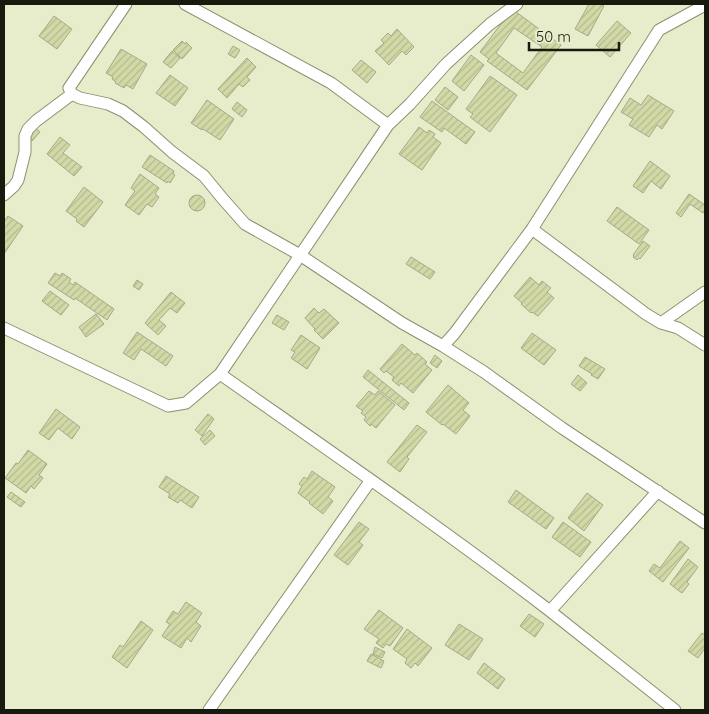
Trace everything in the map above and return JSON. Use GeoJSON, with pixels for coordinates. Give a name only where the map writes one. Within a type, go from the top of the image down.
{"type":"FeatureCollection","features":[{"type":"Feature","properties":{"kind":"street"},"geometry":{"type":"LineString","coordinates":[[126,4],[72,82],[69,88],[72,94],[80,98],[108,104],[123,111],[204,176],[245,224],[300,255],[402,323],[484,372],[562,428],[705,523]]}},
{"type":"Feature","properties":{"kind":"street"},"geometry":{"type":"LineString","coordinates":[[184,4],[331,83],[388,125]]}},
{"type":"Feature","properties":{"kind":"street"},"geometry":{"type":"LineString","coordinates":[[4,328],[168,406],[186,404],[220,374],[388,125],[446,64],[490,24],[517,4]]}},
{"type":"Feature","properties":{"kind":"street"},"geometry":{"type":"LineString","coordinates":[[443,346],[532,229],[659,30],[705,6]]}},
{"type":"Feature","properties":{"kind":"street"},"geometry":{"type":"LineString","coordinates":[[4,195],[18,180],[24,152],[25,136],[28,129],[72,94]]}},
{"type":"Feature","properties":{"kind":"street"},"geometry":{"type":"LineString","coordinates":[[532,229],[646,314],[661,323],[678,328],[705,345]]}},
{"type":"Feature","properties":{"kind":"street"},"geometry":{"type":"LineString","coordinates":[[661,323],[705,292]]}},
{"type":"Feature","properties":{"kind":"street"},"geometry":{"type":"LineString","coordinates":[[220,374],[371,480],[550,611],[675,710]]}},
{"type":"Feature","properties":{"kind":"street"},"geometry":{"type":"LineString","coordinates":[[209,710],[371,480]]}},
{"type":"Feature","properties":{"kind":"street"},"geometry":{"type":"LineString","coordinates":[[550,611],[658,491]]}},
{"type":"Feature","properties":{"kind":"building"},"geometry":{"type":"Polygon","coordinates":[[[589,4],[604,6],[588,36],[575,29],[589,4]]]}},
{"type":"Feature","properties":{"kind":"building"},"geometry":{"type":"Polygon","coordinates":[[[512,9],[561,45],[527,90],[487,61],[489,59],[480,52],[512,9]],[[514,28],[496,53],[523,73],[542,47],[514,28]]]}},
{"type":"Feature","properties":{"kind":"building"},"geometry":{"type":"Polygon","coordinates":[[[54,16],[72,29],[57,49],[39,36],[54,16]]]}},
{"type":"Feature","properties":{"kind":"building"},"geometry":{"type":"Polygon","coordinates":[[[617,21],[631,33],[610,57],[596,45],[617,21]]]}},
{"type":"Feature","properties":{"kind":"building"},"geometry":{"type":"Polygon","coordinates":[[[397,29],[414,47],[406,55],[402,51],[389,65],[375,51],[384,43],[381,40],[388,33],[391,36],[397,29]]]}},
{"type":"Feature","properties":{"kind":"building"},"geometry":{"type":"Polygon","coordinates":[[[182,41],[192,48],[182,59],[173,50],[182,41]]]}},
{"type":"Feature","properties":{"kind":"building"},"geometry":{"type":"Polygon","coordinates":[[[233,46],[240,50],[235,58],[228,54],[233,46]]]}},
{"type":"Feature","properties":{"kind":"building"},"geometry":{"type":"Polygon","coordinates":[[[121,49],[147,64],[133,89],[126,85],[124,88],[115,83],[112,79],[113,77],[106,73],[121,49]]]}},
{"type":"Feature","properties":{"kind":"building"},"geometry":{"type":"Polygon","coordinates":[[[172,51],[180,58],[171,68],[163,62],[172,51]]]}},
{"type":"Feature","properties":{"kind":"building"},"geometry":{"type":"Polygon","coordinates":[[[471,55],[484,65],[464,91],[452,81],[471,55]]]}},
{"type":"Feature","properties":{"kind":"building"},"geometry":{"type":"Polygon","coordinates":[[[247,58],[256,67],[247,77],[250,80],[243,87],[239,84],[227,98],[218,89],[247,58]]]}},
{"type":"Feature","properties":{"kind":"building"},"geometry":{"type":"Polygon","coordinates":[[[361,60],[376,72],[367,83],[352,70],[361,60]]]}},
{"type":"Feature","properties":{"kind":"building"},"geometry":{"type":"Polygon","coordinates":[[[170,75],[188,88],[175,106],[156,93],[170,75]]]}},
{"type":"Feature","properties":{"kind":"building"},"geometry":{"type":"Polygon","coordinates":[[[490,76],[517,95],[490,132],[470,117],[473,114],[466,109],[490,76]]]}},
{"type":"Feature","properties":{"kind":"building"},"geometry":{"type":"Polygon","coordinates":[[[445,87],[458,97],[448,110],[435,100],[445,87]]]}},
{"type":"Feature","properties":{"kind":"building"},"geometry":{"type":"Polygon","coordinates":[[[648,95],[674,111],[662,129],[657,125],[649,137],[629,125],[633,119],[621,112],[630,98],[641,105],[648,95]]]}},
{"type":"Feature","properties":{"kind":"building"},"geometry":{"type":"Polygon","coordinates":[[[207,100],[234,119],[220,140],[191,123],[207,100]]]}},
{"type":"Feature","properties":{"kind":"building"},"geometry":{"type":"Polygon","coordinates":[[[432,101],[475,132],[466,144],[444,128],[442,132],[420,117],[432,101]]]}},
{"type":"Feature","properties":{"kind":"building"},"geometry":{"type":"Polygon","coordinates":[[[237,102],[247,110],[242,117],[232,109],[237,102]]]}},
{"type":"Feature","properties":{"kind":"building"},"geometry":{"type":"Polygon","coordinates":[[[419,127],[427,133],[429,130],[435,134],[433,137],[441,143],[422,170],[399,154],[419,127]]]}},
{"type":"Feature","properties":{"kind":"building"},"geometry":{"type":"Polygon","coordinates":[[[35,128],[40,132],[32,141],[27,137],[35,128]]]}},
{"type":"Feature","properties":{"kind":"building"},"geometry":{"type":"Polygon","coordinates":[[[60,137],[70,145],[63,153],[82,167],[74,176],[47,154],[60,137]]]}},
{"type":"Feature","properties":{"kind":"building"},"geometry":{"type":"Polygon","coordinates":[[[150,155],[174,171],[173,174],[175,175],[170,183],[142,167],[150,155]]]}},
{"type":"Feature","properties":{"kind":"building"},"geometry":{"type":"Polygon","coordinates":[[[650,161],[670,176],[661,189],[651,181],[643,193],[633,186],[650,161]]]}},
{"type":"Feature","properties":{"kind":"building"},"geometry":{"type":"Polygon","coordinates":[[[140,174],[159,188],[155,194],[159,197],[152,207],[147,204],[139,215],[125,205],[135,191],[131,188],[140,174]]]}},
{"type":"Feature","properties":{"kind":"building"},"geometry":{"type":"Polygon","coordinates":[[[84,187],[103,202],[84,227],[66,211],[84,187]]]}},
{"type":"Feature","properties":{"kind":"building"},"geometry":{"type":"Polygon","coordinates":[[[689,194],[705,205],[705,210],[703,213],[690,204],[681,217],[676,213],[689,194]]]}},
{"type":"Feature","properties":{"kind":"building"},"geometry":{"type":"Polygon","coordinates":[[[197,195],[203,197],[205,203],[203,209],[197,211],[191,209],[189,203],[191,197],[197,195]]]}},
{"type":"Feature","properties":{"kind":"building"},"geometry":{"type":"Polygon","coordinates":[[[617,207],[649,230],[639,244],[607,221],[617,207]]]}},
{"type":"Feature","properties":{"kind":"building"},"geometry":{"type":"Polygon","coordinates":[[[8,216],[23,226],[4,254],[4,222],[8,216]]]}},
{"type":"Feature","properties":{"kind":"building"},"geometry":{"type":"Polygon","coordinates":[[[643,241],[650,246],[640,259],[637,260],[633,255],[643,241]]]}},
{"type":"Feature","properties":{"kind":"building"},"geometry":{"type":"Polygon","coordinates":[[[411,257],[435,272],[430,279],[406,264],[411,257]]]}},
{"type":"Feature","properties":{"kind":"building"},"geometry":{"type":"Polygon","coordinates":[[[55,273],[60,276],[62,273],[71,279],[69,282],[73,285],[75,282],[114,309],[107,320],[75,298],[74,300],[48,283],[55,273]]]}},
{"type":"Feature","properties":{"kind":"building"},"geometry":{"type":"Polygon","coordinates":[[[530,277],[539,285],[542,281],[551,288],[547,292],[554,298],[538,316],[531,313],[514,296],[530,277]]]}},
{"type":"Feature","properties":{"kind":"building"},"geometry":{"type":"Polygon","coordinates":[[[137,280],[143,284],[139,290],[133,286],[137,280]]]}},
{"type":"Feature","properties":{"kind":"building"},"geometry":{"type":"Polygon","coordinates":[[[50,291],[69,305],[61,315],[42,301],[50,291]]]}},
{"type":"Feature","properties":{"kind":"building"},"geometry":{"type":"Polygon","coordinates":[[[171,292],[185,303],[177,313],[170,308],[159,320],[166,326],[158,335],[145,323],[171,292]]]}},
{"type":"Feature","properties":{"kind":"building"},"geometry":{"type":"Polygon","coordinates":[[[314,308],[319,313],[324,309],[339,323],[323,339],[305,318],[314,308]]]}},
{"type":"Feature","properties":{"kind":"building"},"geometry":{"type":"Polygon","coordinates":[[[96,314],[104,324],[86,337],[79,327],[96,314]]]}},
{"type":"Feature","properties":{"kind":"building"},"geometry":{"type":"Polygon","coordinates":[[[277,315],[289,322],[284,330],[272,323],[277,315]]]}},
{"type":"Feature","properties":{"kind":"building"},"geometry":{"type":"Polygon","coordinates":[[[137,332],[173,356],[166,366],[141,349],[134,360],[123,353],[137,332]]]}},
{"type":"Feature","properties":{"kind":"building"},"geometry":{"type":"Polygon","coordinates":[[[532,333],[556,350],[544,365],[521,348],[532,333]]]}},
{"type":"Feature","properties":{"kind":"building"},"geometry":{"type":"Polygon","coordinates":[[[301,335],[320,348],[307,369],[291,358],[295,352],[291,350],[301,335]]]}},
{"type":"Feature","properties":{"kind":"building"},"geometry":{"type":"Polygon","coordinates":[[[402,344],[415,355],[417,353],[427,362],[425,364],[432,370],[413,393],[401,383],[399,386],[392,380],[394,377],[380,369],[402,344]]]}},
{"type":"Feature","properties":{"kind":"building"},"geometry":{"type":"Polygon","coordinates":[[[435,355],[442,361],[437,368],[430,363],[435,355]]]}},
{"type":"Feature","properties":{"kind":"building"},"geometry":{"type":"Polygon","coordinates":[[[585,357],[605,369],[598,379],[579,366],[585,357]]]}},
{"type":"Feature","properties":{"kind":"building"},"geometry":{"type":"Polygon","coordinates":[[[368,370],[409,403],[404,410],[363,377],[368,370]]]}},
{"type":"Feature","properties":{"kind":"building"},"geometry":{"type":"Polygon","coordinates":[[[578,375],[587,383],[580,391],[571,384],[578,375]]]}},
{"type":"Feature","properties":{"kind":"building"},"geometry":{"type":"Polygon","coordinates":[[[448,385],[469,403],[463,410],[470,416],[456,434],[426,412],[448,385]]]}},
{"type":"Feature","properties":{"kind":"building"},"geometry":{"type":"Polygon","coordinates":[[[369,391],[375,395],[378,391],[395,405],[376,428],[371,424],[370,426],[364,420],[366,417],[361,413],[363,411],[356,406],[369,391]]]}},
{"type":"Feature","properties":{"kind":"building"},"geometry":{"type":"Polygon","coordinates":[[[56,409],[80,427],[72,439],[58,428],[49,440],[39,433],[56,409]]]}},
{"type":"Feature","properties":{"kind":"building"},"geometry":{"type":"Polygon","coordinates":[[[208,414],[214,419],[202,436],[195,430],[208,414]]]}},
{"type":"Feature","properties":{"kind":"building"},"geometry":{"type":"Polygon","coordinates":[[[417,425],[427,432],[407,457],[409,459],[400,472],[387,462],[417,425]]]}},
{"type":"Feature","properties":{"kind":"building"},"geometry":{"type":"Polygon","coordinates":[[[210,430],[215,436],[205,445],[200,439],[210,430]]]}},
{"type":"Feature","properties":{"kind":"building"},"geometry":{"type":"Polygon","coordinates":[[[28,450],[47,464],[39,475],[43,478],[34,489],[31,486],[26,493],[5,478],[28,450]]]}},
{"type":"Feature","properties":{"kind":"building"},"geometry":{"type":"Polygon","coordinates":[[[312,471],[335,487],[328,497],[333,501],[323,514],[298,493],[302,486],[299,484],[304,477],[307,479],[312,471]]]}},
{"type":"Feature","properties":{"kind":"building"},"geometry":{"type":"Polygon","coordinates":[[[166,476],[199,497],[192,508],[180,500],[178,503],[168,497],[170,494],[159,487],[166,476]]]}},
{"type":"Feature","properties":{"kind":"building"},"geometry":{"type":"Polygon","coordinates":[[[516,490],[554,518],[546,529],[508,502],[516,490]]]}},
{"type":"Feature","properties":{"kind":"building"},"geometry":{"type":"Polygon","coordinates":[[[11,492],[25,502],[21,507],[7,497],[11,492]]]}},
{"type":"Feature","properties":{"kind":"building"},"geometry":{"type":"Polygon","coordinates":[[[587,493],[603,505],[584,531],[568,518],[587,493]]]}},
{"type":"Feature","properties":{"kind":"building"},"geometry":{"type":"Polygon","coordinates":[[[359,522],[369,529],[359,542],[363,545],[348,565],[334,555],[359,522]]]}},
{"type":"Feature","properties":{"kind":"building"},"geometry":{"type":"Polygon","coordinates":[[[563,522],[591,542],[580,557],[552,537],[563,522]]]}},
{"type":"Feature","properties":{"kind":"building"},"geometry":{"type":"Polygon","coordinates":[[[680,541],[689,548],[663,582],[649,571],[654,564],[660,568],[680,541]]]}},
{"type":"Feature","properties":{"kind":"building"},"geometry":{"type":"Polygon","coordinates":[[[688,559],[698,567],[687,582],[689,584],[682,593],[670,584],[688,559]]]}},
{"type":"Feature","properties":{"kind":"building"},"geometry":{"type":"Polygon","coordinates":[[[186,602],[202,613],[196,622],[201,626],[191,642],[187,638],[181,648],[162,636],[170,624],[166,622],[173,611],[178,614],[186,602]]]}},
{"type":"Feature","properties":{"kind":"building"},"geometry":{"type":"Polygon","coordinates":[[[379,610],[403,628],[390,646],[386,644],[383,648],[376,643],[379,639],[364,629],[379,610]]]}},
{"type":"Feature","properties":{"kind":"building"},"geometry":{"type":"Polygon","coordinates":[[[529,614],[544,624],[535,637],[520,626],[529,614]]]}},
{"type":"Feature","properties":{"kind":"building"},"geometry":{"type":"Polygon","coordinates":[[[141,621],[153,630],[127,668],[112,657],[120,645],[123,647],[141,621]]]}},
{"type":"Feature","properties":{"kind":"building"},"geometry":{"type":"Polygon","coordinates":[[[459,624],[483,639],[469,660],[445,645],[459,624]]]}},
{"type":"Feature","properties":{"kind":"building"},"geometry":{"type":"Polygon","coordinates":[[[407,629],[432,648],[418,666],[415,663],[411,668],[405,663],[407,659],[393,649],[407,629]]]}},
{"type":"Feature","properties":{"kind":"building"},"geometry":{"type":"Polygon","coordinates":[[[702,633],[705,635],[705,648],[698,658],[688,651],[702,633]]]}},
{"type":"Feature","properties":{"kind":"building"},"geometry":{"type":"Polygon","coordinates":[[[375,647],[385,652],[382,658],[373,654],[375,647]]]}},
{"type":"Feature","properties":{"kind":"building"},"geometry":{"type":"Polygon","coordinates":[[[371,654],[384,661],[381,668],[367,661],[371,654]]]}},
{"type":"Feature","properties":{"kind":"building"},"geometry":{"type":"Polygon","coordinates":[[[484,663],[505,679],[498,689],[477,673],[484,663]]]}}]}
